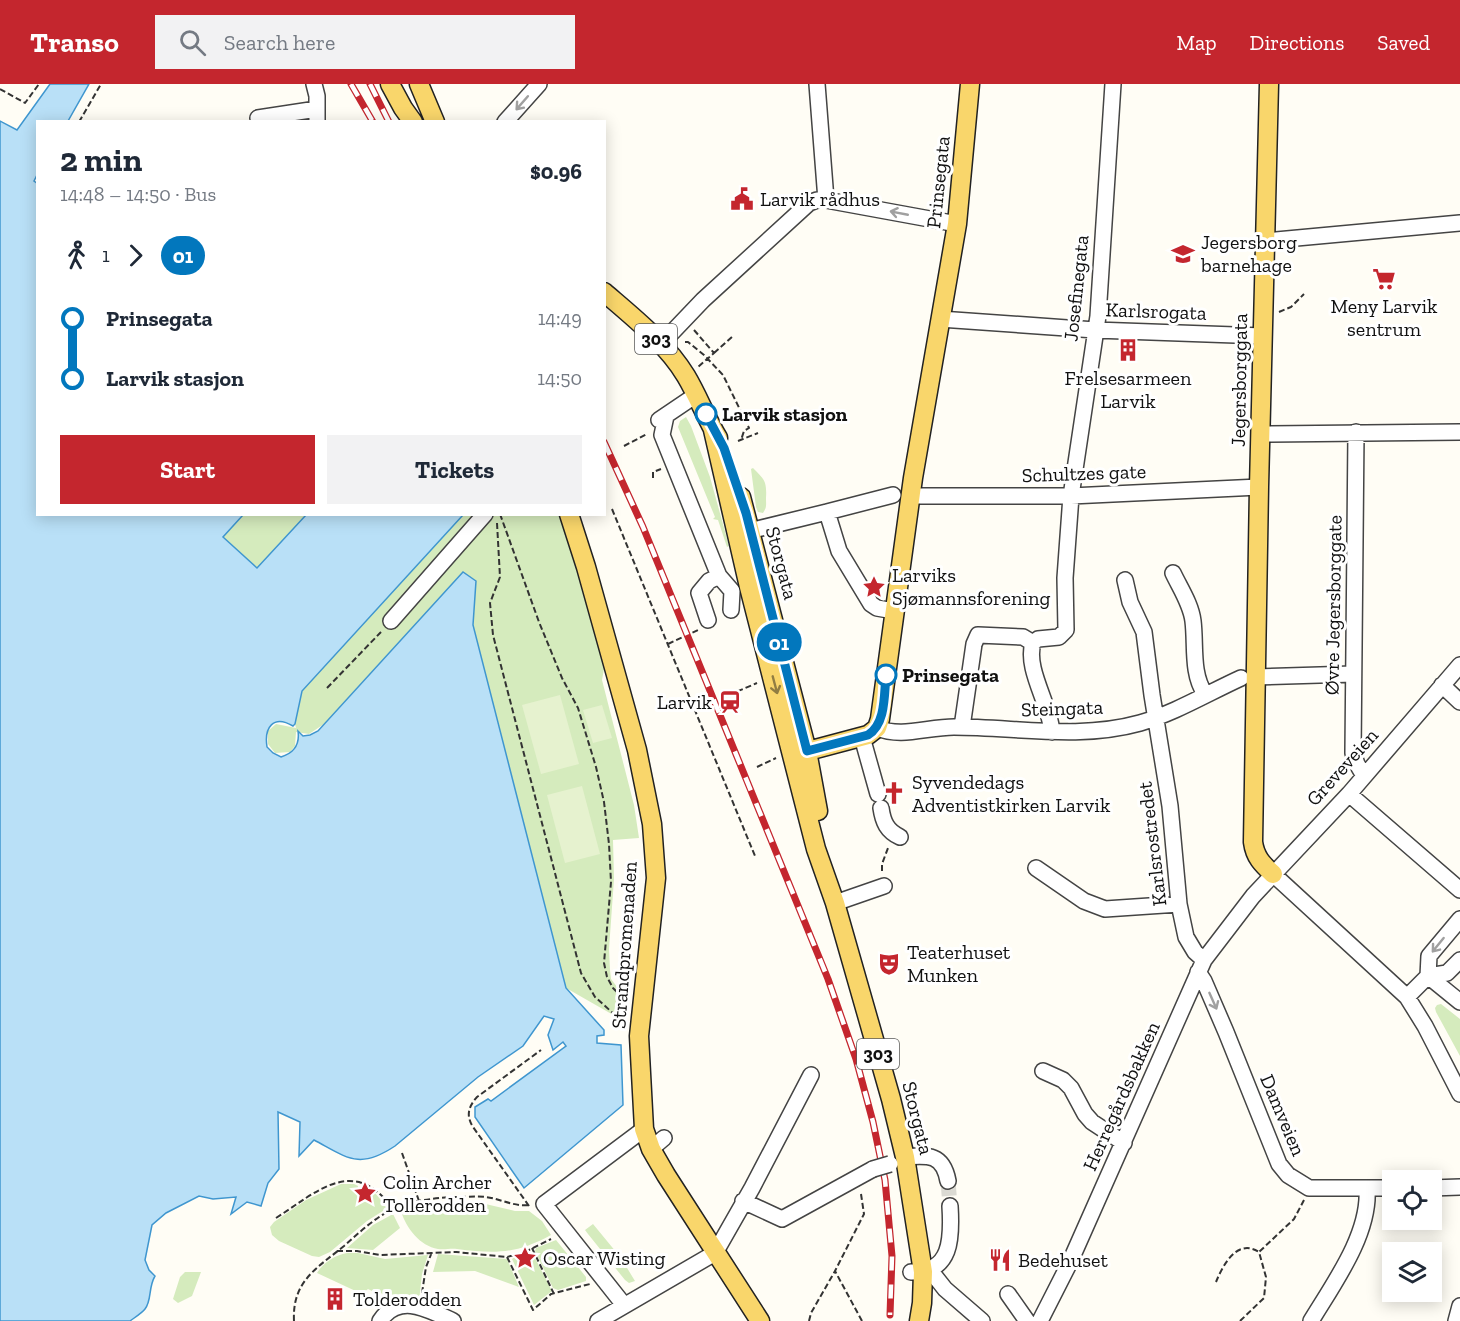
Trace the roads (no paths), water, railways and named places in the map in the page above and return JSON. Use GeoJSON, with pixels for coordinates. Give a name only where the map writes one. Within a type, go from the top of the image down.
{"type":"FeatureCollection","features":[{"type":"Feature","properties":{"kind":"main road"},"geometry":{"type":"LineString","coordinates":[[390,84],[402,108],[411,120]]}},
{"type":"Feature","properties":{"kind":"main road"},"geometry":{"type":"LineString","coordinates":[[419,84],[434,120]]}},
{"type":"Feature","properties":{"kind":"main road","name":"Prinsegata"},"geometry":{"type":"LineString","coordinates":[[870,732],[881,714],[894,611],[902,496],[940,319],[957,224],[970,84]]}},
{"type":"Feature","properties":{"kind":"main road","name":"Jegersborggata"},"geometry":{"type":"LineString","coordinates":[[1269,84],[1261,434],[1248,678],[1253,842],[1255,852],[1262,864],[1273,874]]}},
{"type":"Feature","properties":{"kind":"main road"},"geometry":{"type":"LineString","coordinates":[[421,120],[426,112],[427,103]]}},
{"type":"Feature","properties":{"kind":"main road","name":"Storgata"},"geometry":{"type":"LineString","coordinates":[[606,296],[661,344],[685,374],[724,448],[733,471],[745,532],[749,588],[793,754],[891,1099],[897,1161],[916,1222],[922,1303],[919,1321]]}},
{"type":"Feature","properties":{"kind":"main road","name":"Strandpromenaden"},"geometry":{"type":"LineString","coordinates":[[570,516],[637,750],[652,825],[656,878],[639,1036],[644,1129],[658,1143],[715,1252],[760,1321]]}},
{"type":"Feature","properties":{"kind":"main road"},"geometry":{"type":"LineString","coordinates":[[793,754],[870,732]]}},
{"type":"Feature","properties":{"kind":"main road","name":"Storgata"},"geometry":{"type":"LineString","coordinates":[[909,1321],[911,1301],[921,1272]]}},
{"type":"Feature","properties":{"kind":"street"},"geometry":{"type":"LineString","coordinates":[[258,118],[317,115],[314,84]]}},
{"type":"Feature","properties":{"kind":"street"},"geometry":{"type":"LineString","coordinates":[[507,120],[539,84]]}},
{"type":"Feature","properties":{"kind":"street"},"geometry":{"type":"LineString","coordinates":[[817,84],[826,200]]}},
{"type":"Feature","properties":{"kind":"street","name":"Josefinegata"},"geometry":{"type":"LineString","coordinates":[[1033,643],[1038,639],[1059,638],[1066,630],[1065,578],[1071,496],[1098,316],[1113,84]]}},
{"type":"Feature","properties":{"kind":"street"},"geometry":{"type":"LineString","coordinates":[[661,344],[703,300],[809,203],[826,200],[957,224]]}},
{"type":"Feature","properties":{"kind":"street"},"geometry":{"type":"LineString","coordinates":[[1265,241],[1460,223]]}},
{"type":"Feature","properties":{"kind":"street","name":"Karlsrogata"},"geometry":{"type":"LineString","coordinates":[[940,319],[1095,330],[1263,336]]}},
{"type":"Feature","properties":{"kind":"street"},"geometry":{"type":"LineString","coordinates":[[660,425],[696,395]]}},
{"type":"Feature","properties":{"kind":"street"},"geometry":{"type":"LineString","coordinates":[[660,425],[662,444],[669,465],[703,548],[713,559]]}},
{"type":"Feature","properties":{"kind":"street"},"geometry":{"type":"LineString","coordinates":[[660,425],[708,520],[708,526],[703,535],[719,576],[749,588],[731,610]]}},
{"type":"Feature","properties":{"kind":"street","name":"Øvre Jegersborggate"},"geometry":{"type":"LineString","coordinates":[[1356,432],[1353,753],[1364,776]]}},
{"type":"Feature","properties":{"kind":"street"},"geometry":{"type":"LineString","coordinates":[[1261,434],[1460,432]]}},
{"type":"Feature","properties":{"kind":"street","name":"Schultzes gate"},"geometry":{"type":"LineString","coordinates":[[745,532],[902,496],[1071,496],[1259,487]]}},
{"type":"Feature","properties":{"kind":"street"},"geometry":{"type":"LineString","coordinates":[[827,512],[839,551],[871,604],[877,608],[894,611]]}},
{"type":"Feature","properties":{"kind":"street"},"geometry":{"type":"LineString","coordinates":[[391,621],[483,516]]}},
{"type":"Feature","properties":{"kind":"street"},"geometry":{"type":"LineString","coordinates":[[1173,573],[1191,609],[1196,664],[1199,681],[1205,694]]}},
{"type":"Feature","properties":{"kind":"street"},"geometry":{"type":"LineString","coordinates":[[708,620],[699,593],[702,587],[719,576]]}},
{"type":"Feature","properties":{"kind":"street","name":"Karlsrostredet"},"geometry":{"type":"LineString","coordinates":[[1125,580],[1130,602],[1144,632],[1170,806],[1179,904],[1186,937],[1201,966]]}},
{"type":"Feature","properties":{"kind":"street"},"geometry":{"type":"LineString","coordinates":[[962,727],[974,644],[978,635],[1023,638],[1033,643],[1031,654],[1034,669],[1049,711],[1052,732]]}},
{"type":"Feature","properties":{"kind":"street","name":"Greveveien"},"geometry":{"type":"LineString","coordinates":[[1253,896],[1349,794],[1460,664]]}},
{"type":"Feature","properties":{"kind":"street"},"geometry":{"type":"LineString","coordinates":[[1248,678],[1353,674]]}},
{"type":"Feature","properties":{"kind":"street","name":"Steingata"},"geometry":{"type":"LineString","coordinates":[[870,732],[889,733],[962,727],[1052,732],[1111,728],[1156,717],[1205,694],[1248,678]]}},
{"type":"Feature","properties":{"kind":"street"},"geometry":{"type":"LineString","coordinates":[[1442,685],[1460,702]]}},
{"type":"Feature","properties":{"kind":"street"},"geometry":{"type":"LineString","coordinates":[[870,732],[885,825],[892,833],[900,837]]}},
{"type":"Feature","properties":{"kind":"street"},"geometry":{"type":"LineString","coordinates":[[1349,794],[1460,890]]}},
{"type":"Feature","properties":{"kind":"street"},"geometry":{"type":"LineString","coordinates":[[1036,868],[1084,901],[1105,909],[1179,904]]}},
{"type":"Feature","properties":{"kind":"street"},"geometry":{"type":"LineString","coordinates":[[1273,874],[1407,997],[1425,1026],[1460,1094]]}},
{"type":"Feature","properties":{"kind":"street"},"geometry":{"type":"LineString","coordinates":[[833,895],[884,886]]}},
{"type":"Feature","properties":{"kind":"street","name":"Herregårdsbakken"},"geometry":{"type":"LineString","coordinates":[[1040,1321],[1051,1303],[1124,1143],[1201,966],[1253,896]]}},
{"type":"Feature","properties":{"kind":"street"},"geometry":{"type":"LineString","coordinates":[[1428,976],[1429,957],[1460,919]]}},
{"type":"Feature","properties":{"kind":"street"},"geometry":{"type":"LineString","coordinates":[[1407,997],[1428,976],[1447,974],[1460,960]]}},
{"type":"Feature","properties":{"kind":"street","name":"Damveien"},"geometry":{"type":"LineString","coordinates":[[1201,966],[1204,981],[1279,1164],[1287,1176],[1309,1188],[1367,1189]]}},
{"type":"Feature","properties":{"kind":"street"},"geometry":{"type":"LineString","coordinates":[[1428,976],[1460,1002]]}},
{"type":"Feature","properties":{"kind":"street"},"geometry":{"type":"LineString","coordinates":[[1043,1071],[1063,1080],[1071,1088],[1084,1114],[1103,1131],[1124,1143]]}},
{"type":"Feature","properties":{"kind":"street"},"geometry":{"type":"LineString","coordinates":[[598,1321],[715,1252],[811,1075]]}},
{"type":"Feature","properties":{"kind":"street"},"geometry":{"type":"LineString","coordinates":[[624,1305],[544,1204],[644,1129]]}},
{"type":"Feature","properties":{"kind":"street"},"geometry":{"type":"LineString","coordinates":[[743,1201],[782,1219],[873,1169],[924,1155],[938,1160],[946,1172],[948,1181]]}},
{"type":"Feature","properties":{"kind":"street"},"geometry":{"type":"LineString","coordinates":[[1442,1188],[1460,1187]]}},
{"type":"Feature","properties":{"kind":"street"},"geometry":{"type":"LineString","coordinates":[[1311,1321],[1349,1258],[1368,1206],[1367,1189],[1382,1188]]}},
{"type":"Feature","properties":{"kind":"street"},"geometry":{"type":"LineString","coordinates":[[950,1206],[951,1234],[945,1257],[921,1272],[982,1321]]}},
{"type":"Feature","properties":{"kind":"street"},"geometry":{"type":"LineString","coordinates":[[1008,1294],[1027,1321]]}},
{"type":"Feature","properties":{"kind":"street"},"geometry":{"type":"LineString","coordinates":[[380,1321],[394,1309],[403,1305],[421,1306],[453,1321]]}},
{"type":"Feature","properties":{"kind":"street"},"geometry":{"type":"LineString","coordinates":[[1455,1321],[1460,1306]]}},
{"type":"Feature","properties":{"kind":"water"},"geometry":{"type":"Polygon","coordinates":[[[50,84],[89,84],[69,120],[36,120],[36,177],[34,181],[36,182],[36,516],[242,516],[223,537],[257,568],[305,516],[462,516],[302,691],[295,724],[293,726],[275,722],[271,725],[267,734],[267,747],[281,757],[295,748],[298,731],[303,736],[318,731],[463,572],[476,581],[473,625],[566,988],[604,1030],[604,1035],[597,1036],[597,1043],[621,1045],[623,1105],[524,1188],[475,1117],[475,1107],[488,1099],[491,1101],[566,1046],[563,1042],[553,1050],[548,1035],[554,1019],[544,1016],[523,1046],[478,1077],[395,1146],[372,1158],[354,1159],[314,1140],[299,1156],[300,1122],[278,1112],[279,1169],[268,1183],[261,1206],[247,1202],[231,1214],[236,1197],[213,1199],[199,1196],[166,1213],[152,1225],[145,1260],[149,1270],[155,1276],[145,1309],[130,1321],[0,1321],[0,121],[17,130],[50,84]]]}},
{"type":"Feature","properties":{"kind":"tunnel"},"geometry":{"type":"LineString","coordinates":[[948,1181],[950,1206]]}},
{"type":"Feature","properties":{"kind":"railway"},"geometry":{"type":"LineString","coordinates":[[351,84],[372,120]]}},
{"type":"Feature","properties":{"kind":"railway"},"geometry":{"type":"LineString","coordinates":[[370,84],[388,120]]}},
{"type":"Feature","properties":{"kind":"railway"},"geometry":{"type":"LineString","coordinates":[[606,446],[643,527],[828,979],[856,1059],[873,1122],[885,1180],[892,1256],[890,1315]]}},
{"type":"Feature","properties":{"kind":"place","name":"Larvik rådhus"},"geometry":{"type":"Point","coordinates":[742,199]}},
{"type":"Feature","properties":{"kind":"place","name":"Jegersborg barnehage"},"geometry":{"type":"Point","coordinates":[1183,254]}},
{"type":"Feature","properties":{"kind":"place","name":"Meny Larvik sentrum"},"geometry":{"type":"Point","coordinates":[1384,279]}},
{"type":"Feature","properties":{"kind":"place","name":"Frelsesarmeen Larvik"},"geometry":{"type":"Point","coordinates":[1128,350]}},
{"type":"Feature","properties":{"kind":"place","name":"Larvik stasjon"},"geometry":{"type":"Point","coordinates":[706,414]}},
{"type":"Feature","properties":{"kind":"place","name":"Larviks Sjømannsforening"},"geometry":{"type":"Point","coordinates":[874,587]}},
{"type":"Feature","properties":{"kind":"place","name":"Prinsegata"},"geometry":{"type":"Point","coordinates":[886,675]}},
{"type":"Feature","properties":{"kind":"place","name":"Larvik"},"geometry":{"type":"Point","coordinates":[730,702]}},
{"type":"Feature","properties":{"kind":"place","name":"Syvendedags Adventistkirken Larvik"},"geometry":{"type":"Point","coordinates":[894,793]}},
{"type":"Feature","properties":{"kind":"place","name":"Teaterhuset Munken"},"geometry":{"type":"Point","coordinates":[889,964]}},
{"type":"Feature","properties":{"kind":"place","name":"Colin Archer Tollerodden"},"geometry":{"type":"Point","coordinates":[365,1193]}},
{"type":"Feature","properties":{"kind":"place","name":"Oscar Wisting"},"geometry":{"type":"Point","coordinates":[525,1258]}},
{"type":"Feature","properties":{"kind":"place","name":"Bedehuset"},"geometry":{"type":"Point","coordinates":[1000,1260]}},
{"type":"Feature","properties":{"kind":"place","name":"Tolderodden"},"geometry":{"type":"Point","coordinates":[335,1299]}}]}
